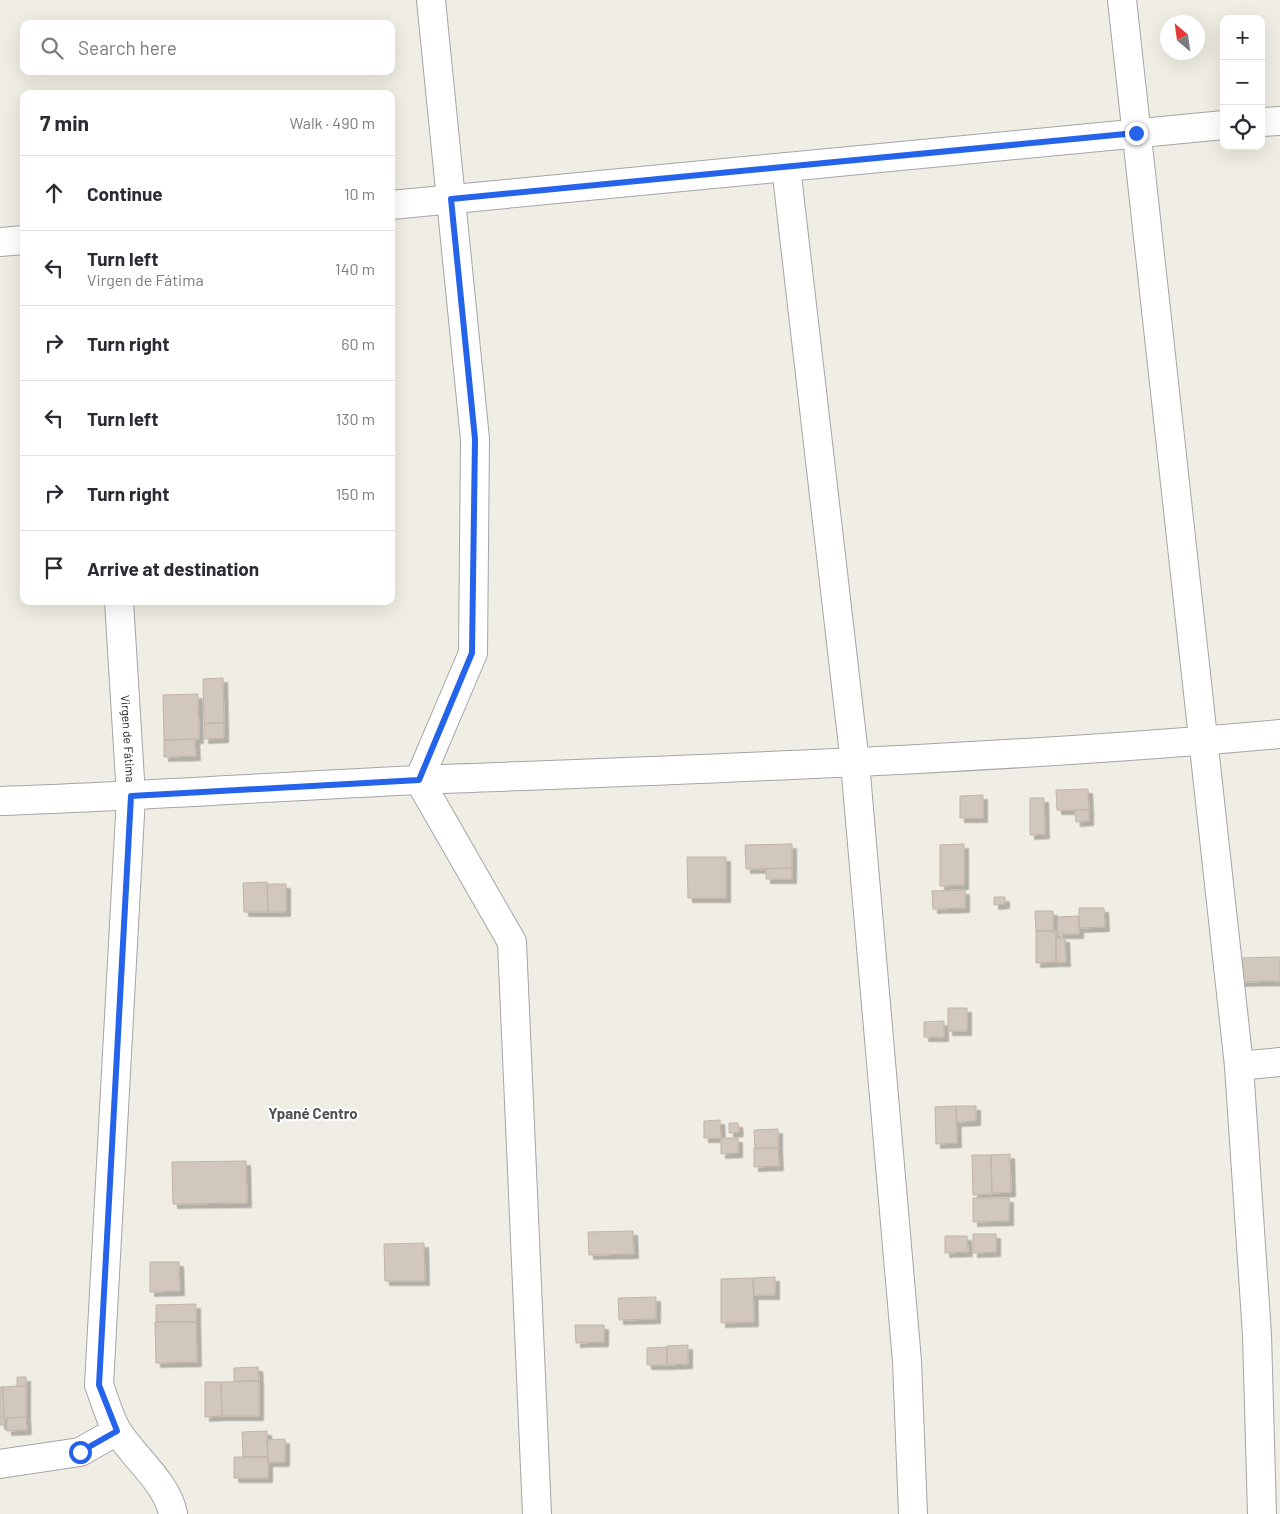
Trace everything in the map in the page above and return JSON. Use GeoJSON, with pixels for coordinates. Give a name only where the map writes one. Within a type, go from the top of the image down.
{"type":"FeatureCollection","features":[{"type":"Feature","properties":{"kind":"street"},"geometry":{"type":"LineString","coordinates":[[419,780],[472,653],[475,439],[431,0]]}},
{"type":"Feature","properties":{"kind":"street"},"geometry":{"type":"LineString","coordinates":[[1122,0],[1239,1066],[1257,1335],[1262,1514]]}},
{"type":"Feature","properties":{"kind":"street"},"geometry":{"type":"LineString","coordinates":[[1265,122],[1280,121]]}},
{"type":"Feature","properties":{"kind":"street"},"geometry":{"type":"LineString","coordinates":[[395,204],[1220,126]]}},
{"type":"Feature","properties":{"kind":"street"},"geometry":{"type":"LineString","coordinates":[[786,167],[855,763],[907,1361],[913,1514]]}},
{"type":"Feature","properties":{"kind":"street"},"geometry":{"type":"LineString","coordinates":[[0,242],[20,240]]}},
{"type":"Feature","properties":{"kind":"street","name":"Virgen de Fátima"},"geometry":{"type":"LineString","coordinates":[[119,605],[131,796],[99,1385],[117,1431],[145,1465],[171,1504],[173,1514]]}},
{"type":"Feature","properties":{"kind":"street"},"geometry":{"type":"LineString","coordinates":[[0,801],[131,796],[419,780],[855,763],[1203,741],[1280,734]]}},
{"type":"Feature","properties":{"kind":"street"},"geometry":{"type":"LineString","coordinates":[[419,780],[512,942],[536,1514]]}},
{"type":"Feature","properties":{"kind":"street"},"geometry":{"type":"LineString","coordinates":[[1239,1066],[1280,1062]]}},
{"type":"Feature","properties":{"kind":"street"},"geometry":{"type":"LineString","coordinates":[[0,1464],[80,1452],[117,1431]]}},
{"type":"Feature","properties":{"kind":"building"},"geometry":{"type":"Polygon","coordinates":[[[223,678],[224,723],[204,723],[203,679],[223,678]]]}},
{"type":"Feature","properties":{"kind":"building"},"geometry":{"type":"Polygon","coordinates":[[[198,694],[199,739],[164,740],[163,695],[198,694]]]}},
{"type":"Feature","properties":{"kind":"building"},"geometry":{"type":"Polygon","coordinates":[[[224,723],[224,738],[204,739],[204,724],[224,723]]]}},
{"type":"Feature","properties":{"kind":"building"},"geometry":{"type":"Polygon","coordinates":[[[195,739],[196,756],[164,757],[164,740],[195,739]]]}},
{"type":"Feature","properties":{"kind":"building"},"geometry":{"type":"Polygon","coordinates":[[[1088,789],[1089,810],[1057,810],[1056,790],[1088,789]]]}},
{"type":"Feature","properties":{"kind":"building"},"geometry":{"type":"Polygon","coordinates":[[[983,795],[983,818],[960,818],[960,796],[983,795]]]}},
{"type":"Feature","properties":{"kind":"building"},"geometry":{"type":"Polygon","coordinates":[[[1030,798],[1044,798],[1045,834],[1030,835],[1030,798]]]}},
{"type":"Feature","properties":{"kind":"building"},"geometry":{"type":"Polygon","coordinates":[[[1075,810],[1089,810],[1089,821],[1076,822],[1075,810]]]}},
{"type":"Feature","properties":{"kind":"building"},"geometry":{"type":"Polygon","coordinates":[[[792,844],[792,868],[746,869],[745,845],[792,844]]]}},
{"type":"Feature","properties":{"kind":"building"},"geometry":{"type":"Polygon","coordinates":[[[964,844],[964,885],[940,886],[940,845],[964,844]]]}},
{"type":"Feature","properties":{"kind":"building"},"geometry":{"type":"Polygon","coordinates":[[[687,857],[726,857],[726,898],[688,898],[687,857]]]}},
{"type":"Feature","properties":{"kind":"building"},"geometry":{"type":"Polygon","coordinates":[[[792,868],[792,879],[766,879],[766,869],[792,868]]]}},
{"type":"Feature","properties":{"kind":"building"},"geometry":{"type":"Polygon","coordinates":[[[267,882],[268,912],[244,912],[243,883],[267,882]]]}},
{"type":"Feature","properties":{"kind":"building"},"geometry":{"type":"Polygon","coordinates":[[[267,884],[286,884],[286,912],[268,912],[267,884]]]}},
{"type":"Feature","properties":{"kind":"building"},"geometry":{"type":"Polygon","coordinates":[[[965,890],[965,908],[933,909],[932,891],[965,890]]]}},
{"type":"Feature","properties":{"kind":"building"},"geometry":{"type":"Polygon","coordinates":[[[994,897],[1005,897],[1005,904],[994,905],[994,897]]]}},
{"type":"Feature","properties":{"kind":"building"},"geometry":{"type":"Polygon","coordinates":[[[1079,908],[1104,908],[1105,927],[1079,928],[1079,908]]]}},
{"type":"Feature","properties":{"kind":"building"},"geometry":{"type":"Polygon","coordinates":[[[1035,911],[1053,911],[1053,931],[1036,931],[1035,911]]]}},
{"type":"Feature","properties":{"kind":"building"},"geometry":{"type":"Polygon","coordinates":[[[1079,916],[1079,934],[1058,934],[1058,917],[1079,916]]]}},
{"type":"Feature","properties":{"kind":"building"},"geometry":{"type":"Polygon","coordinates":[[[1036,931],[1056,931],[1056,962],[1036,963],[1036,931]]]}},
{"type":"Feature","properties":{"kind":"building"},"geometry":{"type":"Polygon","coordinates":[[[1056,938],[1065,938],[1066,962],[1056,962],[1056,938]]]}},
{"type":"Feature","properties":{"kind":"building"},"geometry":{"type":"Polygon","coordinates":[[[1280,957],[1280,981],[1240,982],[1240,958],[1280,957]]]}},
{"type":"Feature","properties":{"kind":"building"},"geometry":{"type":"Polygon","coordinates":[[[948,1008],[967,1008],[967,1031],[948,1031],[948,1008]]]}},
{"type":"Feature","properties":{"kind":"building"},"geometry":{"type":"Polygon","coordinates":[[[944,1021],[944,1037],[924,1037],[924,1022],[944,1021]]]}},
{"type":"Feature","properties":{"kind":"building"},"geometry":{"type":"Polygon","coordinates":[[[956,1106],[976,1106],[976,1121],[957,1122],[956,1106]]]}},
{"type":"Feature","properties":{"kind":"building"},"geometry":{"type":"Polygon","coordinates":[[[956,1106],[957,1143],[936,1144],[935,1107],[956,1106]]]}},
{"type":"Feature","properties":{"kind":"building"},"geometry":{"type":"Polygon","coordinates":[[[720,1120],[721,1138],[704,1138],[704,1121],[720,1120]]]}},
{"type":"Feature","properties":{"kind":"building"},"geometry":{"type":"Polygon","coordinates":[[[729,1123],[738,1123],[739,1132],[729,1133],[729,1123]]]}},
{"type":"Feature","properties":{"kind":"building"},"geometry":{"type":"Polygon","coordinates":[[[778,1129],[778,1148],[755,1148],[754,1130],[778,1129]]]}},
{"type":"Feature","properties":{"kind":"building"},"geometry":{"type":"Polygon","coordinates":[[[721,1138],[738,1138],[738,1153],[721,1154],[721,1138]]]}},
{"type":"Feature","properties":{"kind":"building"},"geometry":{"type":"Polygon","coordinates":[[[754,1148],[778,1148],[779,1166],[754,1167],[754,1148]]]}},
{"type":"Feature","properties":{"kind":"building"},"geometry":{"type":"Polygon","coordinates":[[[1010,1154],[1011,1192],[992,1193],[991,1155],[1010,1154]]]}},
{"type":"Feature","properties":{"kind":"building"},"geometry":{"type":"Polygon","coordinates":[[[972,1155],[991,1155],[992,1194],[973,1195],[972,1155]]]}},
{"type":"Feature","properties":{"kind":"building"},"geometry":{"type":"Polygon","coordinates":[[[246,1161],[247,1203],[173,1204],[172,1162],[246,1161]]]}},
{"type":"Feature","properties":{"kind":"building"},"geometry":{"type":"Polygon","coordinates":[[[973,1198],[1009,1198],[1009,1221],[973,1222],[973,1198]]]}},
{"type":"Feature","properties":{"kind":"building"},"geometry":{"type":"Polygon","coordinates":[[[633,1231],[634,1254],[589,1255],[588,1232],[633,1231]]]}},
{"type":"Feature","properties":{"kind":"building"},"geometry":{"type":"Polygon","coordinates":[[[973,1234],[996,1234],[996,1252],[973,1253],[973,1234]]]}},
{"type":"Feature","properties":{"kind":"building"},"geometry":{"type":"Polygon","coordinates":[[[945,1236],[967,1236],[968,1252],[945,1253],[945,1236]]]}},
{"type":"Feature","properties":{"kind":"building"},"geometry":{"type":"Polygon","coordinates":[[[424,1243],[425,1281],[385,1281],[384,1244],[424,1243]]]}},
{"type":"Feature","properties":{"kind":"building"},"geometry":{"type":"Polygon","coordinates":[[[150,1262],[179,1262],[180,1291],[150,1292],[150,1262]]]}},
{"type":"Feature","properties":{"kind":"building"},"geometry":{"type":"Polygon","coordinates":[[[775,1277],[775,1295],[754,1295],[753,1278],[775,1277]]]}},
{"type":"Feature","properties":{"kind":"building"},"geometry":{"type":"Polygon","coordinates":[[[753,1278],[754,1322],[721,1323],[721,1279],[753,1278]]]}},
{"type":"Feature","properties":{"kind":"building"},"geometry":{"type":"Polygon","coordinates":[[[656,1297],[656,1319],[619,1320],[618,1298],[656,1297]]]}},
{"type":"Feature","properties":{"kind":"building"},"geometry":{"type":"Polygon","coordinates":[[[196,1304],[196,1322],[156,1322],[156,1305],[196,1304]]]}},
{"type":"Feature","properties":{"kind":"building"},"geometry":{"type":"Polygon","coordinates":[[[155,1322],[196,1322],[197,1362],[156,1363],[155,1322]]]}},
{"type":"Feature","properties":{"kind":"building"},"geometry":{"type":"Polygon","coordinates":[[[575,1325],[604,1325],[604,1342],[576,1343],[575,1325]]]}},
{"type":"Feature","properties":{"kind":"building"},"geometry":{"type":"Polygon","coordinates":[[[688,1345],[688,1364],[667,1365],[667,1346],[688,1345]]]}},
{"type":"Feature","properties":{"kind":"building"},"geometry":{"type":"Polygon","coordinates":[[[667,1347],[667,1365],[647,1365],[647,1348],[667,1347]]]}},
{"type":"Feature","properties":{"kind":"building"},"geometry":{"type":"Polygon","coordinates":[[[258,1367],[259,1381],[234,1381],[234,1368],[258,1367]]]}},
{"type":"Feature","properties":{"kind":"building"},"geometry":{"type":"Polygon","coordinates":[[[17,1377],[26,1377],[26,1386],[17,1386],[17,1377]]]}},
{"type":"Feature","properties":{"kind":"building"},"geometry":{"type":"Polygon","coordinates":[[[259,1381],[259,1416],[222,1416],[221,1382],[259,1381]]]}},
{"type":"Feature","properties":{"kind":"building"},"geometry":{"type":"Polygon","coordinates":[[[205,1382],[221,1382],[222,1416],[205,1417],[205,1382]]]}},
{"type":"Feature","properties":{"kind":"building"},"geometry":{"type":"Polygon","coordinates":[[[26,1386],[26,1417],[4,1418],[3,1387],[26,1386]]]}},
{"type":"Feature","properties":{"kind":"building"},"geometry":{"type":"Polygon","coordinates":[[[0,1387],[3,1387],[4,1425],[0,1425],[0,1387]]]}},
{"type":"Feature","properties":{"kind":"building"},"geometry":{"type":"Polygon","coordinates":[[[26,1417],[27,1430],[7,1431],[7,1418],[26,1417]]]}},
{"type":"Feature","properties":{"kind":"building"},"geometry":{"type":"Polygon","coordinates":[[[267,1431],[268,1457],[243,1457],[242,1432],[267,1431]]]}},
{"type":"Feature","properties":{"kind":"building"},"geometry":{"type":"Polygon","coordinates":[[[285,1439],[285,1462],[268,1462],[267,1440],[285,1439]]]}},
{"type":"Feature","properties":{"kind":"building"},"geometry":{"type":"Polygon","coordinates":[[[234,1457],[268,1457],[268,1478],[234,1478],[234,1457]]]}},
{"type":"Feature","properties":{"kind":"district","name":"Ypané Centro"},"geometry":{"type":"Point","coordinates":[313,1114]}},
{"type":"Feature","properties":{"kind":"route"},"geometry":{"type":"LineString","coordinates":[[80,1452],[117,1431],[99,1385],[131,796],[419,780],[472,653],[475,439],[451,199],[1136,133]]}}]}
